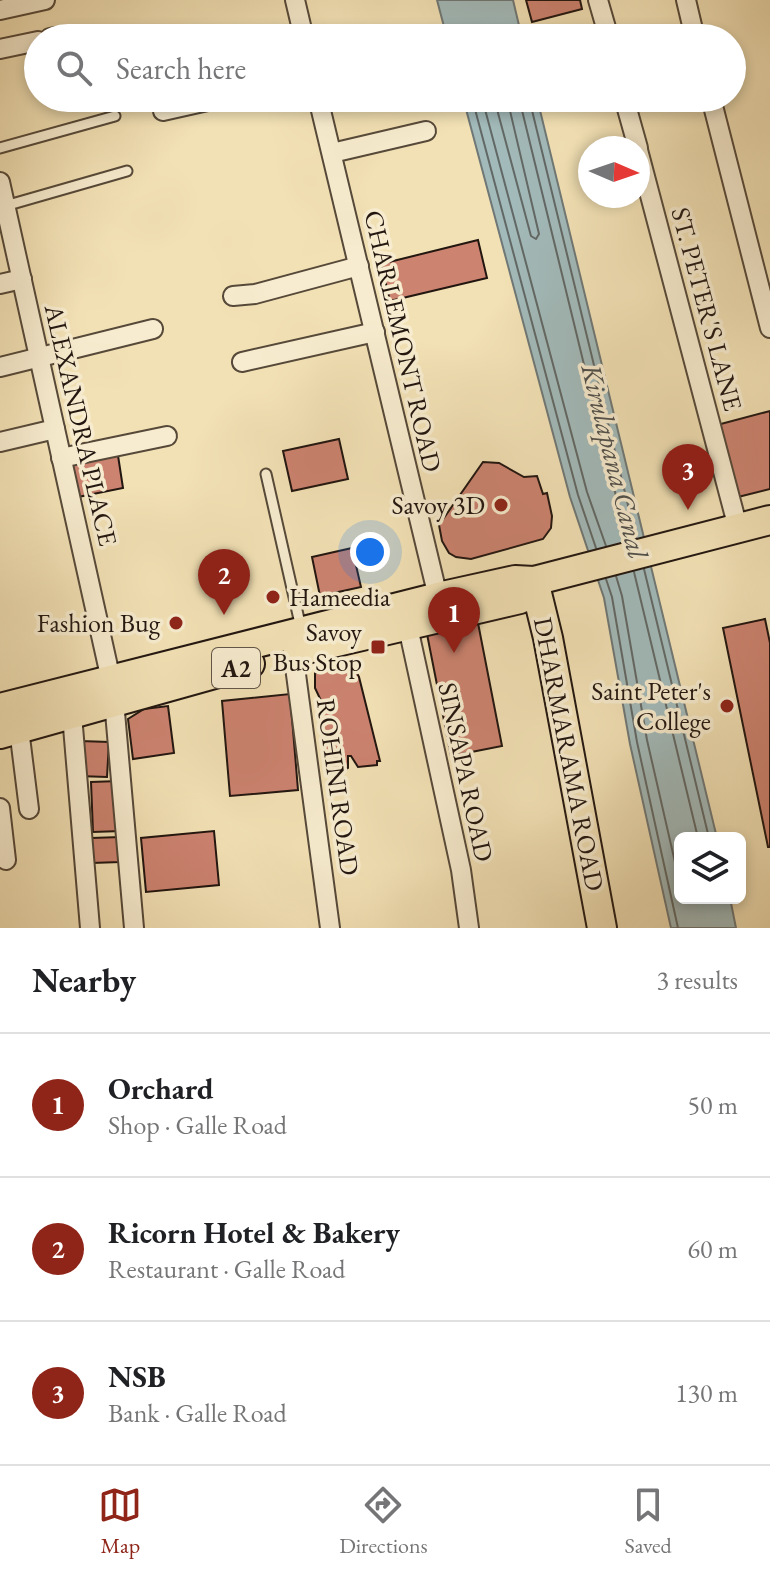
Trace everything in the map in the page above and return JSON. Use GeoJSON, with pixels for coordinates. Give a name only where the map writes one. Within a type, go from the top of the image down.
{"type":"FeatureCollection","features":[{"type":"Feature","properties":{"kind":"highway","name":"A2"},"geometry":{"type":"LineString","coordinates":[[0,708],[113,690],[298,642],[438,597],[515,580],[534,581],[770,520]]}},
{"type":"Feature","properties":{"kind":"highway","name":"A2"},"geometry":{"type":"LineString","coordinates":[[298,642],[408,627],[520,599],[534,581]]}},
{"type":"Feature","properties":{"kind":"highway","name":"DHARMARAMA ROAD"},"geometry":{"type":"LineString","coordinates":[[534,581],[545,622],[602,928]]}},
{"type":"Feature","properties":{"kind":"highway","name":"A2"},"geometry":{"type":"LineString","coordinates":[[10,732],[72,715],[113,690]]}},
{"type":"Feature","properties":{"kind":"street"},"geometry":{"type":"LineString","coordinates":[[0,10],[45,0]]}},
{"type":"Feature","properties":{"kind":"street"},"geometry":{"type":"LineString","coordinates":[[295,0],[301,24]]}},
{"type":"Feature","properties":{"kind":"street"},"geometry":{"type":"LineString","coordinates":[[598,0],[605,24]]}},
{"type":"Feature","properties":{"kind":"street"},"geometry":{"type":"LineString","coordinates":[[686,0],[692,24]]}},
{"type":"Feature","properties":{"kind":"street"},"geometry":{"type":"LineString","coordinates":[[0,49],[24,44]]}},
{"type":"Feature","properties":{"kind":"street","name":"CHARLEMONT ROAD"},"geometry":{"type":"LineString","coordinates":[[322,112],[438,597]]}},
{"type":"Feature","properties":{"kind":"street","name":"ST. PETER'S LANE"},"geometry":{"type":"LineString","coordinates":[[628,112],[634,136]]}},
{"type":"Feature","properties":{"kind":"street"},"geometry":{"type":"LineString","coordinates":[[715,112],[770,328]]}},
{"type":"Feature","properties":{"kind":"street"},"geometry":{"type":"LineString","coordinates":[[332,153],[426,131]]}},
{"type":"Feature","properties":{"kind":"street","name":"ALEXANDRA PLACE"},"geometry":{"type":"LineString","coordinates":[[0,182],[6,230],[22,279],[113,690],[134,928]]}},
{"type":"Feature","properties":{"kind":"street","name":"ST. PETER'S LANE"},"geometry":{"type":"LineString","coordinates":[[650,194],[738,528]]}},
{"type":"Feature","properties":{"kind":"street"},"geometry":{"type":"LineString","coordinates":[[233,296],[255,294],[359,266]]}},
{"type":"Feature","properties":{"kind":"street"},"geometry":{"type":"LineString","coordinates":[[0,284],[22,279]]}},
{"type":"Feature","properties":{"kind":"street"},"geometry":{"type":"LineString","coordinates":[[0,367],[153,329]]}},
{"type":"Feature","properties":{"kind":"street"},"geometry":{"type":"LineString","coordinates":[[242,362],[375,332]]}},
{"type":"Feature","properties":{"kind":"street"},"geometry":{"type":"LineString","coordinates":[[0,442],[55,429]]}},
{"type":"Feature","properties":{"kind":"street"},"geometry":{"type":"LineString","coordinates":[[61,458],[167,436]]}},
{"type":"Feature","properties":{"kind":"street","name":"SINSAPA ROAD"},"geometry":{"type":"LineString","coordinates":[[408,627],[461,870],[469,928]]}},
{"type":"Feature","properties":{"kind":"street","name":"ROHINI ROAD"},"geometry":{"type":"LineString","coordinates":[[298,642],[330,928]]}},
{"type":"Feature","properties":{"kind":"street"},"geometry":{"type":"LineString","coordinates":[[72,715],[90,928]]}},
{"type":"Feature","properties":{"kind":"street"},"geometry":{"type":"LineString","coordinates":[[10,732],[29,809]]}},
{"type":"Feature","properties":{"kind":"street"},"geometry":{"type":"LineString","coordinates":[[0,808],[6,860]]}},
{"type":"Feature","properties":{"kind":"lane"},"geometry":{"type":"LineString","coordinates":[[0,148],[115,116]]}},
{"type":"Feature","properties":{"kind":"lane"},"geometry":{"type":"LineString","coordinates":[[5,206],[127,171]]}},
{"type":"Feature","properties":{"kind":"lane"},"geometry":{"type":"LineString","coordinates":[[266,474],[298,642]]}},
{"type":"Feature","properties":{"kind":"water"},"geometry":{"type":"Polygon","coordinates":[[[437,0],[513,0],[519,24],[443,24],[437,0]]]}},
{"type":"Feature","properties":{"kind":"water","name":"Kirulapana Canal"},"geometry":{"type":"Polygon","coordinates":[[[467,112],[540,112],[716,832],[674,832],[674,904],[731,904],[736,928],[671,928],[630,744],[604,598],[570,497],[467,112]]]}},
{"type":"Feature","properties":{"kind":"building"},"geometry":{"type":"Polygon","coordinates":[[[526,0],[580,0],[582,9],[532,22],[526,0]]]}},
{"type":"Feature","properties":{"kind":"building"},"geometry":{"type":"Polygon","coordinates":[[[478,240],[487,278],[390,301],[381,264],[478,240]]]}},
{"type":"Feature","properties":{"kind":"building"},"geometry":{"type":"Polygon","coordinates":[[[770,411],[770,489],[734,498],[717,425],[770,411]]]}},
{"type":"Feature","properties":{"kind":"building"},"geometry":{"type":"Polygon","coordinates":[[[339,439],[348,479],[292,491],[283,451],[339,439]]]}},
{"type":"Feature","properties":{"kind":"building"},"geometry":{"type":"Polygon","coordinates":[[[117,449],[123,488],[78,497],[70,459],[117,449]]]}},
{"type":"Feature","properties":{"kind":"building","name":"Savoy 3D"},"geometry":{"type":"Polygon","coordinates":[[[483,462],[499,463],[524,477],[537,476],[543,494],[547,493],[551,528],[543,539],[471,559],[456,557],[449,553],[442,541],[439,525],[483,462]]]}},
{"type":"Feature","properties":{"kind":"building"},"geometry":{"type":"Polygon","coordinates":[[[352,548],[361,587],[320,596],[312,557],[352,548]]]}},
{"type":"Feature","properties":{"kind":"building"},"geometry":{"type":"Polygon","coordinates":[[[765,619],[770,643],[770,847],[723,628],[765,619]]]}},
{"type":"Feature","properties":{"kind":"building"},"geometry":{"type":"Polygon","coordinates":[[[478,623],[502,746],[451,756],[427,634],[478,623]]]}},
{"type":"Feature","properties":{"kind":"building"},"geometry":{"type":"Polygon","coordinates":[[[339,667],[355,670],[359,677],[380,761],[377,765],[358,767],[351,756],[348,756],[346,769],[332,770],[325,763],[325,736],[321,732],[320,717],[324,707],[315,688],[315,673],[339,667]]]}},
{"type":"Feature","properties":{"kind":"building"},"geometry":{"type":"Polygon","coordinates":[[[290,694],[298,790],[230,796],[222,701],[290,694]]]}},
{"type":"Feature","properties":{"kind":"building"},"geometry":{"type":"Polygon","coordinates":[[[168,706],[174,753],[133,759],[128,719],[144,709],[168,706]]]}},
{"type":"Feature","properties":{"kind":"building"},"geometry":{"type":"Polygon","coordinates":[[[80,741],[109,742],[107,777],[78,776],[80,741]]]}},
{"type":"Feature","properties":{"kind":"building"},"geometry":{"type":"Polygon","coordinates":[[[119,781],[121,831],[93,832],[91,782],[119,781]]]}},
{"type":"Feature","properties":{"kind":"building"},"geometry":{"type":"Polygon","coordinates":[[[214,831],[219,885],[146,892],[141,838],[214,831]]]}},
{"type":"Feature","properties":{"kind":"building"},"geometry":{"type":"Polygon","coordinates":[[[120,837],[120,862],[92,863],[92,838],[120,837]]]}},
{"type":"Feature","properties":{"kind":"place","name":"Savoy 3D"},"geometry":{"type":"Point","coordinates":[501,505]}},
{"type":"Feature","properties":{"kind":"place","name":"NSB"},"geometry":{"type":"Point","coordinates":[688,510]}},
{"type":"Feature","properties":{"kind":"place","name":"Hameedia"},"geometry":{"type":"Point","coordinates":[273,597]}},
{"type":"Feature","properties":{"kind":"place","name":"Ricorn Hotel & Bakery"},"geometry":{"type":"Point","coordinates":[224,615]}},
{"type":"Feature","properties":{"kind":"place","name":"Fashion Bug"},"geometry":{"type":"Point","coordinates":[176,623]}},
{"type":"Feature","properties":{"kind":"place","name":"Savoy Bus Stop"},"geometry":{"type":"Point","coordinates":[378,647]}},
{"type":"Feature","properties":{"kind":"place","name":"Orchard"},"geometry":{"type":"Point","coordinates":[454,653]}},
{"type":"Feature","properties":{"kind":"place","name":"Saint Peter's College"},"geometry":{"type":"Point","coordinates":[727,706]}}]}
